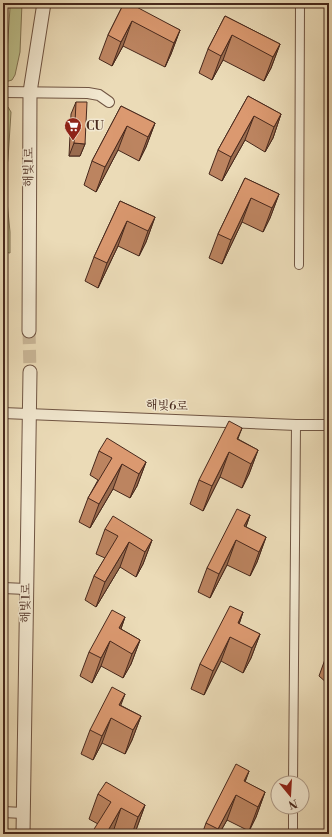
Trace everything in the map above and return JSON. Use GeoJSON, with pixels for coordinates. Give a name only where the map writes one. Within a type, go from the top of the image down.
{"type":"FeatureCollection","features":[{"type":"Feature","properties":{"kind":"street","name":"해빛1로"},"geometry":{"type":"LineString","coordinates":[[29,331],[30,92],[44,3]]}},
{"type":"Feature","properties":{"kind":"street"},"geometry":{"type":"LineString","coordinates":[[299,264],[300,6]]}},
{"type":"Feature","properties":{"kind":"street"},"geometry":{"type":"LineString","coordinates":[[3,92],[88,93],[99,95],[109,102]]}},
{"type":"Feature","properties":{"kind":"street","name":"해빛1로"},"geometry":{"type":"LineString","coordinates":[[23,834],[30,372]]}},
{"type":"Feature","properties":{"kind":"street","name":"해빛6로"},"geometry":{"type":"LineString","coordinates":[[3,413],[296,425],[329,425]]}},
{"type":"Feature","properties":{"kind":"street"},"geometry":{"type":"LineString","coordinates":[[293,775],[296,425]]}},
{"type":"Feature","properties":{"kind":"street"},"geometry":{"type":"LineString","coordinates":[[3,588],[26,589]]}},
{"type":"Feature","properties":{"kind":"street"},"geometry":{"type":"LineString","coordinates":[[3,812],[23,812]]}},
{"type":"Feature","properties":{"kind":"street"},"geometry":{"type":"LineString","coordinates":[[292,834],[293,815]]}},
{"type":"Feature","properties":{"kind":"green space"},"geometry":{"type":"Polygon","coordinates":[[[3,3],[22,3],[20,52],[15,75],[12,80],[5,82],[10,8],[3,6],[3,3]]]}},
{"type":"Feature","properties":{"kind":"green space"},"geometry":{"type":"Polygon","coordinates":[[[3,104],[8,107],[11,112],[5,180],[10,232],[10,253],[3,252],[3,104]]]}},
{"type":"Feature","properties":{"kind":"green space"},"geometry":{"type":"Polygon","coordinates":[[[4,293],[6,401],[3,400],[4,293]]]}},
{"type":"Feature","properties":{"kind":"building"},"geometry":{"type":"Polygon","coordinates":[[[124,3],[129,3],[180,30],[174,43],[132,21],[121,42],[108,35],[124,3]]]}},
{"type":"Feature","properties":{"kind":"building"},"geometry":{"type":"Polygon","coordinates":[[[225,16],[280,44],[273,57],[232,35],[221,56],[208,49],[225,16]]]}},
{"type":"Feature","properties":{"kind":"building"},"geometry":{"type":"Polygon","coordinates":[[[248,96],[281,114],[274,127],[254,116],[231,157],[218,150],[248,96]]]}},
{"type":"Feature","properties":{"kind":"building"},"geometry":{"type":"Polygon","coordinates":[[[76,102],[87,102],[85,144],[74,143],[76,102]]]}},
{"type":"Feature","properties":{"kind":"building"},"geometry":{"type":"Polygon","coordinates":[[[121,106],[155,123],[148,137],[127,126],[105,167],[92,161],[121,106]]]}},
{"type":"Feature","properties":{"kind":"building"},"geometry":{"type":"Polygon","coordinates":[[[245,178],[279,194],[272,208],[251,198],[231,240],[218,234],[245,178]]]}},
{"type":"Feature","properties":{"kind":"building"},"geometry":{"type":"Polygon","coordinates":[[[120,201],[155,217],[148,231],[127,221],[107,263],[94,257],[120,201]]]}},
{"type":"Feature","properties":{"kind":"building"},"geometry":{"type":"Polygon","coordinates":[[[229,421],[242,428],[237,439],[258,450],[251,464],[229,452],[212,486],[199,480],[229,421]]]}},
{"type":"Feature","properties":{"kind":"building"},"geometry":{"type":"Polygon","coordinates":[[[107,438],[146,462],[139,474],[122,464],[99,504],[88,498],[112,458],[99,451],[107,438]]]}},
{"type":"Feature","properties":{"kind":"building"},"geometry":{"type":"Polygon","coordinates":[[[237,509],[250,515],[244,526],[266,537],[259,552],[236,540],[219,574],[207,568],[237,509]]]}},
{"type":"Feature","properties":{"kind":"building"},"geometry":{"type":"Polygon","coordinates":[[[113,516],[152,540],[145,552],[129,542],[105,582],[94,576],[118,536],[105,529],[113,516]]]}},
{"type":"Feature","properties":{"kind":"building"},"geometry":{"type":"Polygon","coordinates":[[[230,606],[243,612],[238,623],[260,634],[252,648],[230,637],[213,671],[200,664],[230,606]]]}},
{"type":"Feature","properties":{"kind":"building"},"geometry":{"type":"Polygon","coordinates":[[[112,610],[125,617],[119,628],[140,640],[132,654],[110,641],[101,658],[89,652],[112,610]]]}},
{"type":"Feature","properties":{"kind":"building"},"geometry":{"type":"Polygon","coordinates":[[[112,687],[125,694],[119,705],[141,716],[133,730],[111,718],[102,736],[90,730],[112,687]]]}},
{"type":"Feature","properties":{"kind":"building"},"geometry":{"type":"Polygon","coordinates":[[[236,764],[249,771],[244,781],[265,792],[258,807],[236,795],[218,829],[206,823],[236,764]]]}},
{"type":"Feature","properties":{"kind":"building"},"geometry":{"type":"Polygon","coordinates":[[[106,782],[145,805],[138,817],[121,808],[106,834],[91,834],[111,802],[98,794],[106,782]]]}},
{"type":"Feature","properties":{"kind":"tunnel"},"geometry":{"type":"LineString","coordinates":[[29,331],[30,372]]}},
{"type":"Feature","properties":{"kind":"place","name":"CU"},"geometry":{"type":"Point","coordinates":[73,141]}}]}
